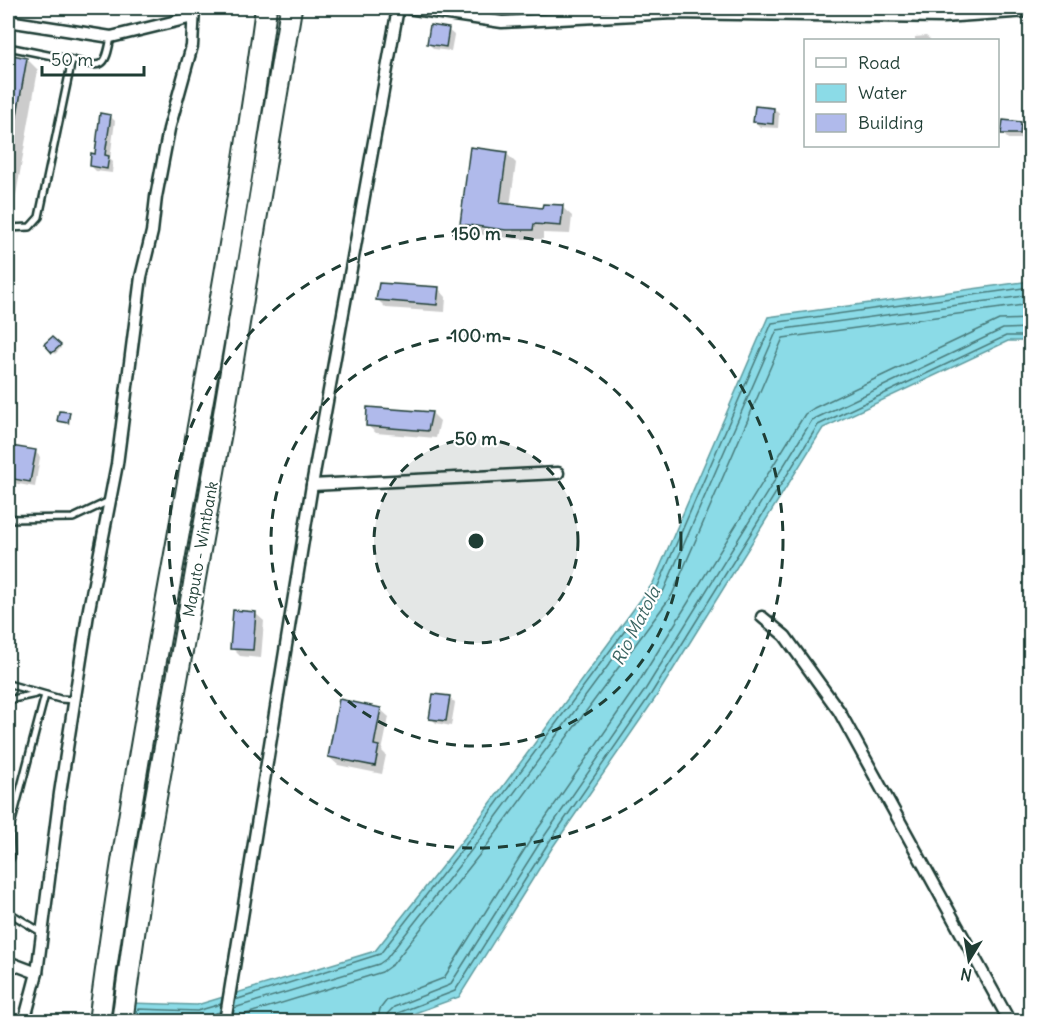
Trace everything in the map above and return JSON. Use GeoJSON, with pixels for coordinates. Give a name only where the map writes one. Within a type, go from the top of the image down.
{"type":"FeatureCollection","features":[{"type":"Feature","properties":{"kind":"highway","name":"Maputo - Wintbank"},"geometry":{"type":"LineString","coordinates":[[99,1022],[114,910],[196,441],[266,8]]}},
{"type":"Feature","properties":{"kind":"highway","name":"Maputo - Wintbank"},"geometry":{"type":"LineString","coordinates":[[122,1022],[141,885],[291,8]]}},
{"type":"Feature","properties":{"kind":"street"},"geometry":{"type":"LineString","coordinates":[[225,1022],[312,484],[398,8]]}},
{"type":"Feature","properties":{"kind":"street"},"geometry":{"type":"LineString","coordinates":[[407,8],[502,22],[674,13],[943,17],[1030,11]]}},
{"type":"Feature","properties":{"kind":"street"},"geometry":{"type":"LineString","coordinates":[[8,21],[111,37],[193,12],[192,46],[169,129],[152,232],[141,277],[111,501],[88,614],[60,793],[37,973],[24,1022]]}},
{"type":"Feature","properties":{"kind":"street"},"geometry":{"type":"LineString","coordinates":[[312,484],[558,473]]}},
{"type":"Feature","properties":{"kind":"street"},"geometry":{"type":"LineString","coordinates":[[762,617],[785,636],[839,711],[1010,1022]]}},
{"type":"Feature","properties":{"kind":"street"},"geometry":{"type":"LineString","coordinates":[[8,962],[37,973]]}},
{"type":"Feature","properties":{"kind":"lane"},"geometry":{"type":"LineString","coordinates":[[8,48],[98,66],[107,60],[111,37]]}},
{"type":"Feature","properties":{"kind":"lane"},"geometry":{"type":"LineString","coordinates":[[8,228],[30,226],[39,217],[72,60]]}},
{"type":"Feature","properties":{"kind":"lane"},"geometry":{"type":"LineString","coordinates":[[8,519],[73,518],[111,501]]}},
{"type":"Feature","properties":{"kind":"lane"},"geometry":{"type":"LineString","coordinates":[[8,684],[45,695],[76,700]]}},
{"type":"Feature","properties":{"kind":"lane"},"geometry":{"type":"LineString","coordinates":[[8,700],[37,693]]}},
{"type":"Feature","properties":{"kind":"lane"},"geometry":{"type":"LineString","coordinates":[[8,863],[11,857],[10,829],[45,695]]}},
{"type":"Feature","properties":{"kind":"lane"},"geometry":{"type":"LineString","coordinates":[[8,912],[42,933]]}},
{"type":"Feature","properties":{"kind":"water","name":"Rio Matola"},"geometry":{"type":"Polygon","coordinates":[[[1030,281],[1030,341],[1008,341],[823,428],[656,697],[552,848],[459,997],[393,1021],[128,1022],[130,1003],[197,1005],[375,951],[470,831],[653,583],[768,317],[1030,281]]]}},
{"type":"Feature","properties":{"kind":"building"},"geometry":{"type":"Polygon","coordinates":[[[430,25],[449,28],[446,47],[427,44],[430,25]]]}},
{"type":"Feature","properties":{"kind":"building"},"geometry":{"type":"Polygon","coordinates":[[[8,54],[27,58],[13,138],[8,137],[8,54]]]}},
{"type":"Feature","properties":{"kind":"building"},"geometry":{"type":"Polygon","coordinates":[[[755,106],[774,108],[773,124],[753,122],[755,106]]]}},
{"type":"Feature","properties":{"kind":"building"},"geometry":{"type":"Polygon","coordinates":[[[100,113],[111,115],[105,155],[109,156],[107,169],[90,166],[91,153],[95,154],[100,113]]]}},
{"type":"Feature","properties":{"kind":"building"},"geometry":{"type":"Polygon","coordinates":[[[1003,120],[1021,122],[1020,134],[1001,134],[1003,120]]]}},
{"type":"Feature","properties":{"kind":"building"},"geometry":{"type":"Polygon","coordinates":[[[470,147],[507,152],[500,203],[542,208],[543,204],[563,205],[561,226],[534,224],[533,230],[506,230],[460,224],[470,147]]]}},
{"type":"Feature","properties":{"kind":"building"},"geometry":{"type":"Polygon","coordinates":[[[379,283],[439,287],[437,305],[376,300],[379,283]]]}},
{"type":"Feature","properties":{"kind":"building"},"geometry":{"type":"Polygon","coordinates":[[[52,337],[61,345],[52,353],[44,344],[52,337]]]}},
{"type":"Feature","properties":{"kind":"building"},"geometry":{"type":"Polygon","coordinates":[[[367,407],[432,412],[428,431],[366,426],[367,407]]]}},
{"type":"Feature","properties":{"kind":"building"},"geometry":{"type":"Polygon","coordinates":[[[59,411],[70,412],[68,423],[57,421],[59,411]]]}},
{"type":"Feature","properties":{"kind":"building"},"geometry":{"type":"Polygon","coordinates":[[[11,446],[36,450],[30,482],[8,478],[11,446]]]}},
{"type":"Feature","properties":{"kind":"building"},"geometry":{"type":"Polygon","coordinates":[[[233,610],[256,612],[253,650],[230,649],[233,610]]]}},
{"type":"Feature","properties":{"kind":"building"},"geometry":{"type":"Polygon","coordinates":[[[433,694],[450,696],[446,721],[429,719],[433,694]]]}},
{"type":"Feature","properties":{"kind":"building"},"geometry":{"type":"Polygon","coordinates":[[[339,699],[381,708],[374,745],[379,746],[375,766],[328,757],[339,699]]]}}]}
